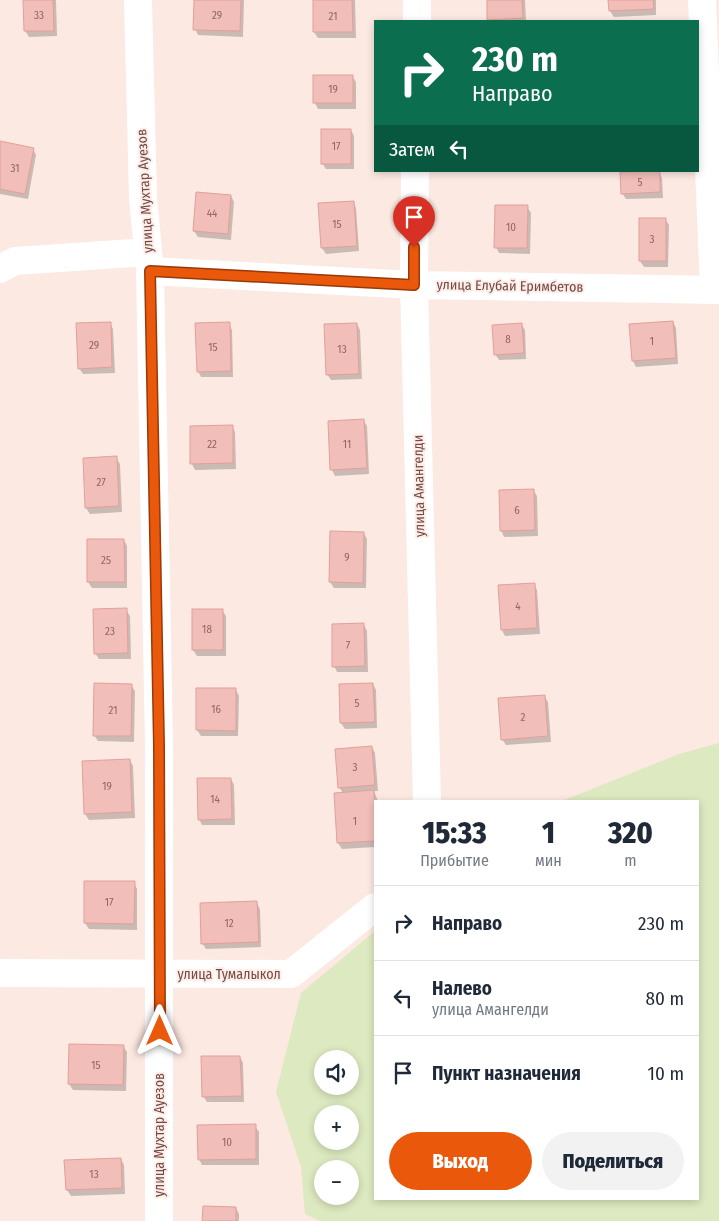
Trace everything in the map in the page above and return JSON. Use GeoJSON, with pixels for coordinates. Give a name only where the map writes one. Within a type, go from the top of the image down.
{"type":"FeatureCollection","features":[{"type":"Feature","properties":{"kind":"street","name":"улица Мухтар Ауезов"},"geometry":{"type":"LineString","coordinates":[[138,0],[143,198],[149,261],[158,726],[159,1221]]}},
{"type":"Feature","properties":{"kind":"street"},"geometry":{"type":"LineString","coordinates":[[417,0],[417,20]]}},
{"type":"Feature","properties":{"kind":"street"},"geometry":{"type":"LineString","coordinates":[[702,0],[716,290]]}},
{"type":"Feature","properties":{"kind":"street","name":"улица Амангелди"},"geometry":{"type":"LineString","coordinates":[[415,172],[414,285],[427,800]]}},
{"type":"Feature","properties":{"kind":"street","name":"улица Елубай Еримбетов"},"geometry":{"type":"LineString","coordinates":[[5,262],[149,261],[414,285],[716,290]]}},
{"type":"Feature","properties":{"kind":"street","name":"улица Тумалыкол"},"geometry":{"type":"LineString","coordinates":[[0,973],[291,974],[374,909]]}},
{"type":"Feature","properties":{"kind":"green space"},"geometry":{"type":"Polygon","coordinates":[[[719,743],[719,1221],[320,1221],[305,1214],[301,1167],[276,1092],[301,993],[374,932],[374,1200],[699,1200],[699,800],[564,800],[679,754],[719,743]]]}},
{"type":"Feature","properties":{"kind":"building"},"geometry":{"type":"Polygon","coordinates":[[[23,0],[53,0],[54,31],[24,31],[23,0]]]}},
{"type":"Feature","properties":{"kind":"building"},"geometry":{"type":"Polygon","coordinates":[[[194,0],[241,0],[240,31],[193,30],[194,0]]]}},
{"type":"Feature","properties":{"kind":"building"},"geometry":{"type":"Polygon","coordinates":[[[313,0],[352,0],[353,32],[313,32],[313,0]]]}},
{"type":"Feature","properties":{"kind":"building"},"geometry":{"type":"Polygon","coordinates":[[[487,0],[522,0],[523,18],[487,20],[487,0]]]}},
{"type":"Feature","properties":{"kind":"building"},"geometry":{"type":"Polygon","coordinates":[[[608,0],[653,0],[654,9],[609,11],[608,0]]]}},
{"type":"Feature","properties":{"kind":"building"},"geometry":{"type":"Polygon","coordinates":[[[313,75],[353,75],[353,103],[313,103],[313,75]]]}},
{"type":"Feature","properties":{"kind":"building"},"geometry":{"type":"Polygon","coordinates":[[[321,129],[351,129],[351,164],[321,164],[321,129]]]}},
{"type":"Feature","properties":{"kind":"building"},"geometry":{"type":"Polygon","coordinates":[[[0,141],[34,148],[25,194],[0,189],[0,141]]]}},
{"type":"Feature","properties":{"kind":"building"},"geometry":{"type":"Polygon","coordinates":[[[620,172],[660,172],[660,192],[621,194],[620,172]]]}},
{"type":"Feature","properties":{"kind":"building"},"geometry":{"type":"Polygon","coordinates":[[[196,192],[231,195],[228,234],[193,231],[196,192]]]}},
{"type":"Feature","properties":{"kind":"building"},"geometry":{"type":"Polygon","coordinates":[[[354,201],[357,246],[321,248],[318,203],[354,201]]]}},
{"type":"Feature","properties":{"kind":"building"},"geometry":{"type":"Polygon","coordinates":[[[495,205],[528,205],[527,248],[494,248],[495,205]]]}},
{"type":"Feature","properties":{"kind":"building"},"geometry":{"type":"Polygon","coordinates":[[[639,218],[666,218],[666,261],[639,261],[639,218]]]}},
{"type":"Feature","properties":{"kind":"building"},"geometry":{"type":"Polygon","coordinates":[[[673,321],[676,358],[632,361],[629,324],[673,321]]]}},
{"type":"Feature","properties":{"kind":"building"},"geometry":{"type":"Polygon","coordinates":[[[111,322],[112,367],[78,369],[76,323],[111,322]]]}},
{"type":"Feature","properties":{"kind":"building"},"geometry":{"type":"Polygon","coordinates":[[[230,322],[231,371],[197,372],[195,323],[230,322]]]}},
{"type":"Feature","properties":{"kind":"building"},"geometry":{"type":"Polygon","coordinates":[[[357,323],[359,374],[326,375],[324,324],[357,323]]]}},
{"type":"Feature","properties":{"kind":"building"},"geometry":{"type":"Polygon","coordinates":[[[522,323],[524,353],[494,355],[492,325],[522,323]]]}},
{"type":"Feature","properties":{"kind":"building"},"geometry":{"type":"Polygon","coordinates":[[[364,419],[367,468],[330,470],[328,421],[364,419]]]}},
{"type":"Feature","properties":{"kind":"building"},"geometry":{"type":"Polygon","coordinates":[[[233,425],[233,463],[190,464],[190,426],[233,425]]]}},
{"type":"Feature","properties":{"kind":"building"},"geometry":{"type":"Polygon","coordinates":[[[117,456],[119,506],[85,508],[83,458],[117,456]]]}},
{"type":"Feature","properties":{"kind":"building"},"geometry":{"type":"Polygon","coordinates":[[[534,489],[535,530],[500,531],[499,490],[534,489]]]}},
{"type":"Feature","properties":{"kind":"building"},"geometry":{"type":"Polygon","coordinates":[[[330,531],[364,532],[363,583],[329,582],[330,531]]]}},
{"type":"Feature","properties":{"kind":"building"},"geometry":{"type":"Polygon","coordinates":[[[87,539],[124,539],[125,582],[87,582],[87,539]]]}},
{"type":"Feature","properties":{"kind":"building"},"geometry":{"type":"Polygon","coordinates":[[[535,583],[537,628],[501,630],[498,585],[535,583]]]}},
{"type":"Feature","properties":{"kind":"building"},"geometry":{"type":"Polygon","coordinates":[[[127,608],[128,653],[94,654],[93,609],[127,608]]]}},
{"type":"Feature","properties":{"kind":"building"},"geometry":{"type":"Polygon","coordinates":[[[192,609],[223,609],[223,650],[192,650],[192,609]]]}},
{"type":"Feature","properties":{"kind":"building"},"geometry":{"type":"Polygon","coordinates":[[[364,623],[365,666],[332,667],[332,624],[364,623]]]}},
{"type":"Feature","properties":{"kind":"building"},"geometry":{"type":"Polygon","coordinates":[[[94,683],[132,684],[131,736],[93,736],[94,683]]]}},
{"type":"Feature","properties":{"kind":"building"},"geometry":{"type":"Polygon","coordinates":[[[373,683],[375,722],[340,723],[339,684],[373,683]]]}},
{"type":"Feature","properties":{"kind":"building"},"geometry":{"type":"Polygon","coordinates":[[[196,688],[236,688],[236,731],[196,730],[196,688]]]}},
{"type":"Feature","properties":{"kind":"building"},"geometry":{"type":"Polygon","coordinates":[[[545,695],[548,736],[501,740],[498,698],[545,695]]]}},
{"type":"Feature","properties":{"kind":"building"},"geometry":{"type":"Polygon","coordinates":[[[372,746],[375,785],[338,788],[335,749],[372,746]]]}},
{"type":"Feature","properties":{"kind":"building"},"geometry":{"type":"Polygon","coordinates":[[[130,759],[132,812],[84,814],[82,761],[130,759]]]}},
{"type":"Feature","properties":{"kind":"building"},"geometry":{"type":"Polygon","coordinates":[[[197,778],[231,778],[232,819],[198,820],[197,778]]]}},
{"type":"Feature","properties":{"kind":"building"},"geometry":{"type":"Polygon","coordinates":[[[374,790],[374,841],[337,843],[334,793],[374,790]]]}},
{"type":"Feature","properties":{"kind":"building"},"geometry":{"type":"Polygon","coordinates":[[[84,881],[135,881],[134,924],[84,923],[84,881]]]}},
{"type":"Feature","properties":{"kind":"building"},"geometry":{"type":"Polygon","coordinates":[[[257,901],[259,942],[201,944],[200,903],[257,901]]]}},
{"type":"Feature","properties":{"kind":"building"},"geometry":{"type":"Polygon","coordinates":[[[69,1044],[124,1045],[123,1085],[68,1084],[69,1044]]]}},
{"type":"Feature","properties":{"kind":"building"},"geometry":{"type":"Polygon","coordinates":[[[201,1056],[240,1056],[242,1096],[202,1097],[201,1056]]]}},
{"type":"Feature","properties":{"kind":"building"},"geometry":{"type":"Polygon","coordinates":[[[256,1124],[256,1159],[198,1160],[197,1125],[256,1124]]]}},
{"type":"Feature","properties":{"kind":"building"},"geometry":{"type":"Polygon","coordinates":[[[121,1158],[122,1188],[66,1190],[64,1160],[121,1158]]]}},
{"type":"Feature","properties":{"kind":"building"},"geometry":{"type":"Polygon","coordinates":[[[203,1206],[236,1207],[236,1221],[202,1221],[203,1206]]]}},
{"type":"Feature","properties":{"kind":"route"},"geometry":{"type":"LineString","coordinates":[[160,1031],[159,746],[150,271],[414,285],[414,247]]}}]}
